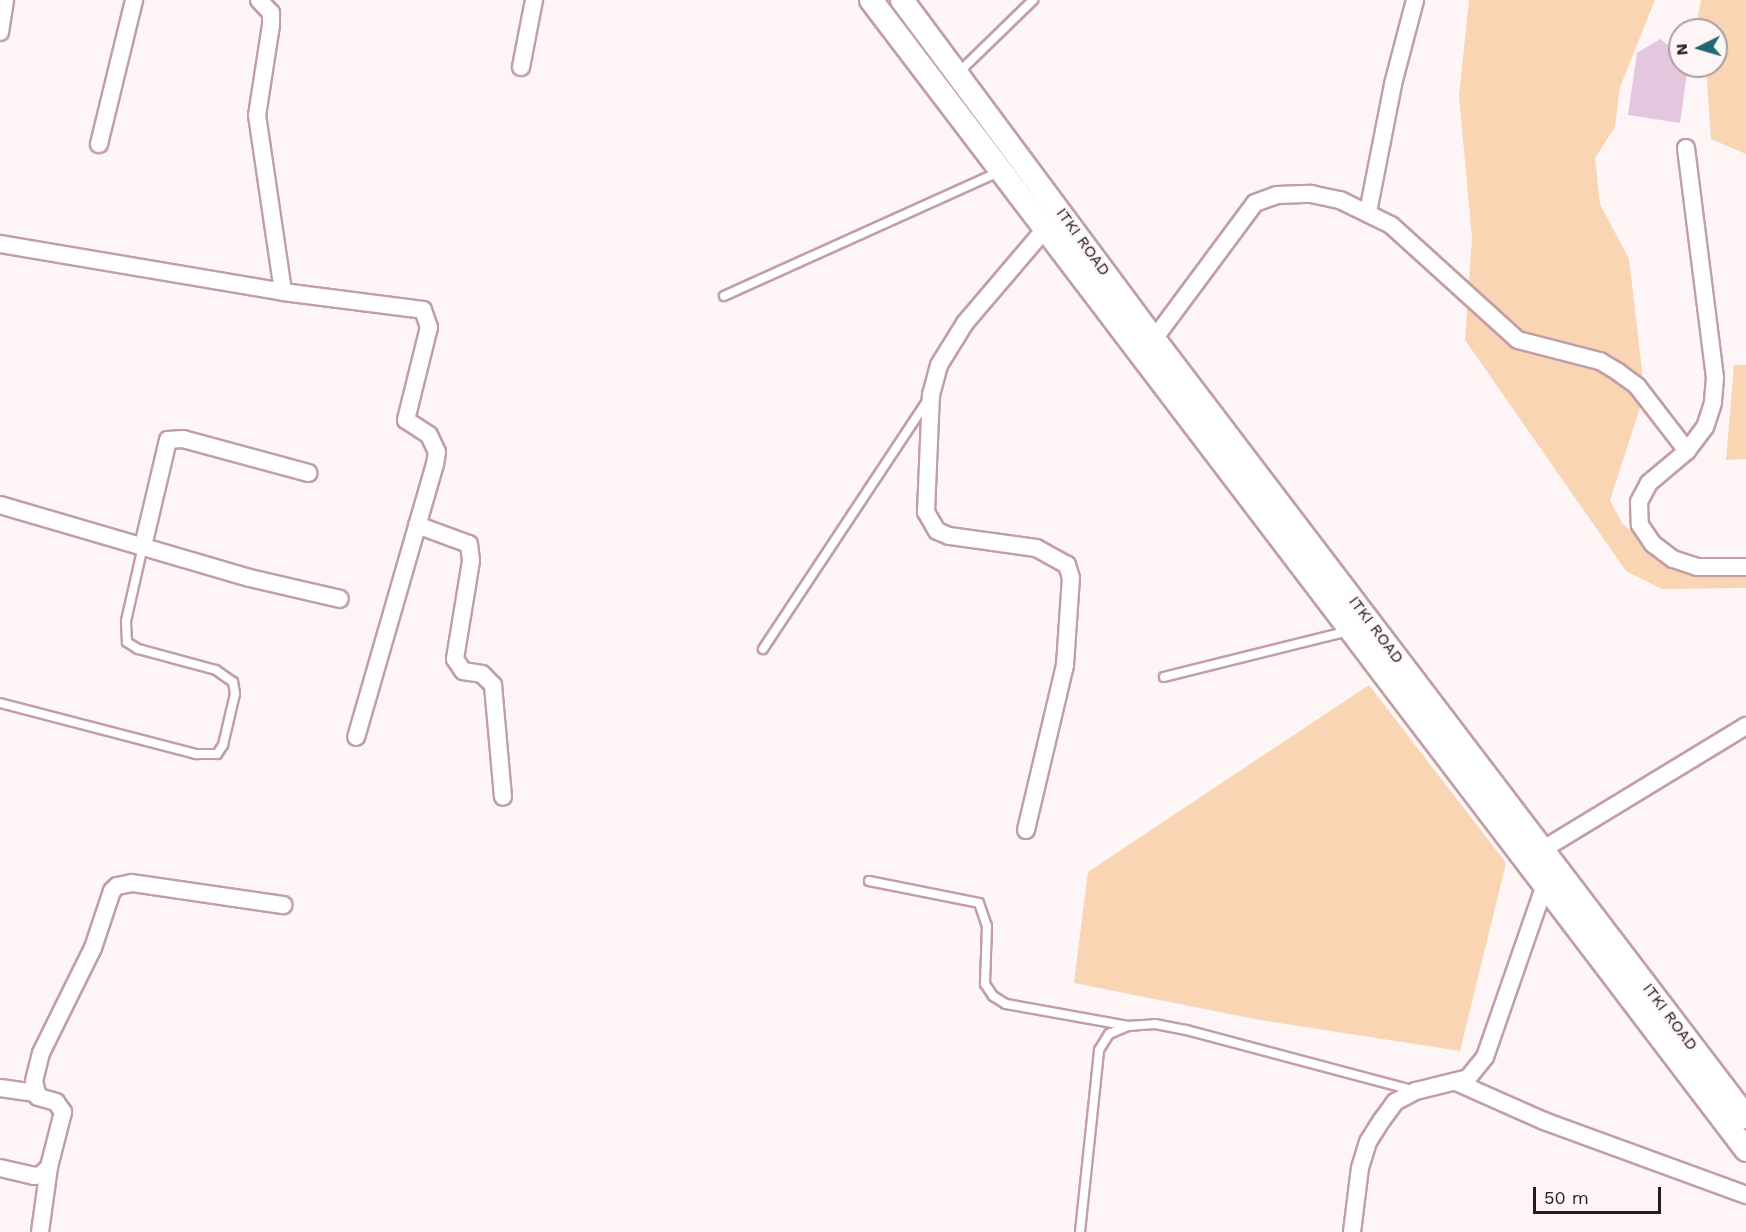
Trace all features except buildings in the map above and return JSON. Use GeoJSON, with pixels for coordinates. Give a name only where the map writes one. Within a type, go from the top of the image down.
{"type":"FeatureCollection","features":[{"type":"Feature","properties":{"kind":"main road"},"geometry":{"type":"LineString","coordinates":[[871,0],[1348,631],[1746,1150]]}},
{"type":"Feature","properties":{"kind":"main road","name":"ITKI ROAD"},"geometry":{"type":"LineString","coordinates":[[902,0],[1009,140],[1154,339],[1746,1117]]}},
{"type":"Feature","properties":{"kind":"street"},"geometry":{"type":"LineString","coordinates":[[0,32],[5,0]]}},
{"type":"Feature","properties":{"kind":"street"},"geometry":{"type":"LineString","coordinates":[[99,144],[134,0]]}},
{"type":"Feature","properties":{"kind":"street"},"geometry":{"type":"LineString","coordinates":[[259,0],[271,13],[271,25],[257,115],[283,292]]}},
{"type":"Feature","properties":{"kind":"street"},"geometry":{"type":"LineString","coordinates":[[521,67],[534,0]]}},
{"type":"Feature","properties":{"kind":"street"},"geometry":{"type":"LineString","coordinates":[[1368,212],[1393,84],[1415,0]]}},
{"type":"Feature","properties":{"kind":"street"},"geometry":{"type":"LineString","coordinates":[[1686,148],[1715,378],[1705,427],[1687,451],[1649,483],[1638,501],[1640,525],[1653,544],[1673,559],[1698,567],[1746,567]]}},
{"type":"Feature","properties":{"kind":"street"},"geometry":{"type":"LineString","coordinates":[[1154,339],[1255,203],[1277,195],[1311,194],[1368,212],[1391,225],[1518,340],[1599,361],[1618,372],[1637,386],[1687,451]]}},
{"type":"Feature","properties":{"kind":"street"},"geometry":{"type":"LineString","coordinates":[[1026,830],[1065,665],[1071,578],[1067,565],[1036,548],[949,536],[929,522],[926,512],[931,395],[934,378],[949,345],[1045,229]]}},
{"type":"Feature","properties":{"kind":"street"},"geometry":{"type":"LineString","coordinates":[[0,244],[283,292],[414,307],[428,317],[429,327],[405,412],[405,420],[429,435],[437,452],[356,737]]}},
{"type":"Feature","properties":{"kind":"street"},"geometry":{"type":"LineString","coordinates":[[143,546],[164,448],[174,437],[308,473]]}},
{"type":"Feature","properties":{"kind":"street"},"geometry":{"type":"LineString","coordinates":[[0,505],[250,578],[340,599]]}},
{"type":"Feature","properties":{"kind":"street"},"geometry":{"type":"LineString","coordinates":[[417,525],[469,544],[471,561],[455,658],[463,671],[482,674],[493,685],[503,797]]}},
{"type":"Feature","properties":{"kind":"street"},"geometry":{"type":"LineString","coordinates":[[1352,1232],[1360,1168],[1368,1142],[1395,1102],[1416,1091],[1468,1078],[1485,1057],[1544,885],[1547,857],[1746,726]]}},
{"type":"Feature","properties":{"kind":"street"},"geometry":{"type":"LineString","coordinates":[[34,1093],[40,1053],[93,948],[112,891],[117,885],[132,883],[283,905]]}},
{"type":"Feature","properties":{"kind":"street"},"geometry":{"type":"LineString","coordinates":[[1456,1082],[1544,1121],[1746,1195]]}},
{"type":"Feature","properties":{"kind":"street"},"geometry":{"type":"LineString","coordinates":[[0,1088],[34,1093],[56,1102],[63,1112],[49,1167],[40,1232]]}},
{"type":"Feature","properties":{"kind":"street"},"geometry":{"type":"LineString","coordinates":[[0,1168],[34,1176],[49,1167]]}},
{"type":"Feature","properties":{"kind":"lane"},"geometry":{"type":"LineString","coordinates":[[958,73],[1033,0]]}},
{"type":"Feature","properties":{"kind":"lane"},"geometry":{"type":"LineString","coordinates":[[724,296],[999,172]]}},
{"type":"Feature","properties":{"kind":"lane"},"geometry":{"type":"LineString","coordinates":[[763,649],[931,395]]}},
{"type":"Feature","properties":{"kind":"lane"},"geometry":{"type":"LineString","coordinates":[[0,703],[196,754],[217,754],[223,745],[235,694],[233,682],[216,670],[138,649],[127,642],[126,621],[143,546]]}},
{"type":"Feature","properties":{"kind":"lane"},"geometry":{"type":"LineString","coordinates":[[1164,677],[1348,631]]}},
{"type":"Feature","properties":{"kind":"lane"},"geometry":{"type":"LineString","coordinates":[[869,881],[979,903],[987,926],[985,984],[993,996],[1006,1004],[1128,1026],[1155,1024],[1196,1032],[1416,1091]]}},
{"type":"Feature","properties":{"kind":"lane"},"geometry":{"type":"LineString","coordinates":[[1080,1232],[1099,1050],[1109,1034],[1128,1026]]}},
{"type":"Feature","properties":{"kind":"shaded area"},"geometry":{"type":"Polygon","coordinates":[[[1469,0],[1655,0],[1620,87],[1615,127],[1595,158],[1600,204],[1629,259],[1642,370],[1642,402],[1610,500],[1622,523],[1663,560],[1746,564],[1746,588],[1662,589],[1626,571],[1465,340],[1472,238],[1459,96],[1469,0]]]}},
{"type":"Feature","properties":{"kind":"shaded area"},"geometry":{"type":"Polygon","coordinates":[[[1701,0],[1746,0],[1746,154],[1711,139],[1707,78],[1728,78],[1728,18],[1697,18],[1701,0]]]}},
{"type":"Feature","properties":{"kind":"shaded area"},"geometry":{"type":"Polygon","coordinates":[[[1734,365],[1746,365],[1746,459],[1726,460],[1734,365]]]}},
{"type":"Feature","properties":{"kind":"shaded area"},"geometry":{"type":"Polygon","coordinates":[[[1369,685],[1506,863],[1460,1051],[1260,1020],[1074,983],[1088,872],[1369,685]]]}}]}
